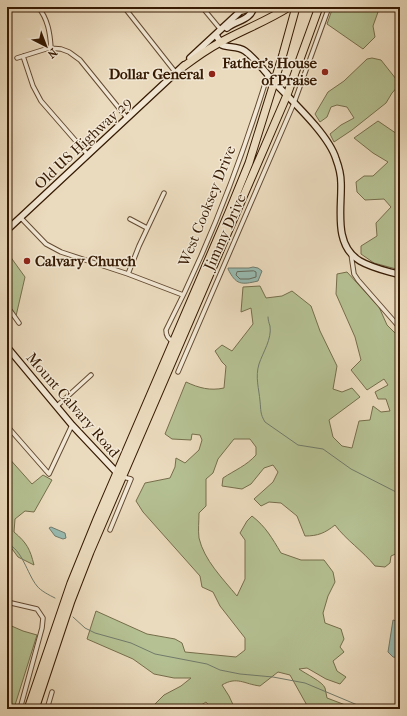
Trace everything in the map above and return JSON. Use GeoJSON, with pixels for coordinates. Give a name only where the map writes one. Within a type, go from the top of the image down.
{"type":"FeatureCollection","features":[{"type":"Feature","properties":{"kind":"highway"},"geometry":{"type":"LineString","coordinates":[[28,709],[71,583],[287,95],[319,7]]}},
{"type":"Feature","properties":{"kind":"highway"},"geometry":{"type":"LineString","coordinates":[[183,67],[218,39],[294,8]]}},
{"type":"Feature","properties":{"kind":"highway"},"geometry":{"type":"LineString","coordinates":[[176,344],[249,163],[275,82],[294,8]]}},
{"type":"Feature","properties":{"kind":"highway"},"geometry":{"type":"LineString","coordinates":[[35,709],[71,601],[120,475]]}},
{"type":"Feature","properties":{"kind":"street"},"geometry":{"type":"LineString","coordinates":[[38,7],[49,28],[51,48]]}},
{"type":"Feature","properties":{"kind":"street"},"geometry":{"type":"LineString","coordinates":[[124,7],[176,73]]}},
{"type":"Feature","properties":{"kind":"street"},"geometry":{"type":"LineString","coordinates":[[202,7],[221,30]]}},
{"type":"Feature","properties":{"kind":"street"},"geometry":{"type":"LineString","coordinates":[[218,39],[227,28],[249,17],[254,7]]}},
{"type":"Feature","properties":{"kind":"street","name":"Jimmy Drive"},"geometry":{"type":"LineString","coordinates":[[178,372],[294,103],[329,7]]}},
{"type":"Feature","properties":{"kind":"street"},"geometry":{"type":"LineString","coordinates":[[218,39],[221,30],[246,8]]}},
{"type":"Feature","properties":{"kind":"street"},"geometry":{"type":"LineString","coordinates":[[218,39],[224,46],[240,48],[246,52],[287,95],[331,147],[336,158],[341,183],[341,230],[350,253],[354,274],[400,328]]}},
{"type":"Feature","properties":{"kind":"street"},"geometry":{"type":"LineString","coordinates":[[17,58],[51,48],[60,49],[75,56],[127,118]]}},
{"type":"Feature","properties":{"kind":"street"},"geometry":{"type":"LineString","coordinates":[[23,56],[33,86],[39,97],[88,155]]}},
{"type":"Feature","properties":{"kind":"street","name":"Old US Highway 29"},"geometry":{"type":"LineString","coordinates":[[7,230],[183,67]]}},
{"type":"Feature","properties":{"kind":"street","name":"West Cooksey Drive"},"geometry":{"type":"LineString","coordinates":[[176,344],[168,338],[166,330],[183,295],[240,162],[268,74]]}},
{"type":"Feature","properties":{"kind":"street"},"geometry":{"type":"LineString","coordinates":[[128,274],[139,246],[164,193]]}},
{"type":"Feature","properties":{"kind":"street"},"geometry":{"type":"LineString","coordinates":[[21,218],[46,244],[53,249],[128,274],[183,295]]}},
{"type":"Feature","properties":{"kind":"street"},"geometry":{"type":"LineString","coordinates":[[130,219],[148,228]]}},
{"type":"Feature","properties":{"kind":"street"},"geometry":{"type":"LineString","coordinates":[[350,253],[368,265],[400,275]]}},
{"type":"Feature","properties":{"kind":"street"},"geometry":{"type":"LineString","coordinates":[[7,306],[19,323]]}},
{"type":"Feature","properties":{"kind":"street"},"geometry":{"type":"LineString","coordinates":[[176,344],[187,351]]}},
{"type":"Feature","properties":{"kind":"street","name":"Mount Calvary Road"},"geometry":{"type":"LineString","coordinates":[[7,347],[72,425],[120,475]]}},
{"type":"Feature","properties":{"kind":"street"},"geometry":{"type":"LineString","coordinates":[[57,406],[91,375]]}},
{"type":"Feature","properties":{"kind":"street"},"geometry":{"type":"LineString","coordinates":[[7,426],[49,474],[72,425]]}},
{"type":"Feature","properties":{"kind":"street"},"geometry":{"type":"LineString","coordinates":[[110,530],[131,479],[120,475]]}},
{"type":"Feature","properties":{"kind":"street"},"geometry":{"type":"LineString","coordinates":[[7,602],[37,609],[43,618],[42,628],[20,709]]}},
{"type":"Feature","properties":{"kind":"street"},"geometry":{"type":"LineString","coordinates":[[47,709],[52,692]]}},
{"type":"Feature","properties":{"kind":"green space"},"geometry":{"type":"Polygon","coordinates":[[[333,7],[372,7],[378,12],[373,26],[375,37],[363,49],[327,24],[333,7]]]}},
{"type":"Feature","properties":{"kind":"green space"},"geometry":{"type":"Polygon","coordinates":[[[372,58],[381,60],[400,84],[386,103],[352,130],[334,142],[330,134],[341,125],[354,118],[347,107],[337,105],[331,107],[327,117],[320,122],[315,114],[328,92],[344,81],[367,59],[372,58]]]}},
{"type":"Feature","properties":{"kind":"green space"},"geometry":{"type":"Polygon","coordinates":[[[378,121],[400,136],[400,270],[374,263],[361,254],[361,246],[377,236],[376,223],[391,207],[384,199],[365,200],[357,192],[356,182],[364,176],[373,176],[388,162],[373,153],[354,138],[378,121]]]}},
{"type":"Feature","properties":{"kind":"green space"},"geometry":{"type":"Polygon","coordinates":[[[7,252],[25,277],[16,316],[7,304],[7,252]]]}},
{"type":"Feature","properties":{"kind":"green space"},"geometry":{"type":"Polygon","coordinates":[[[347,272],[379,307],[387,325],[400,338],[400,552],[391,556],[390,563],[385,567],[375,566],[344,536],[335,525],[321,534],[305,536],[297,516],[281,503],[269,502],[261,506],[254,499],[273,482],[278,472],[273,465],[264,468],[251,484],[242,489],[222,486],[223,478],[244,465],[256,455],[256,447],[250,439],[234,439],[218,459],[213,473],[206,479],[206,506],[199,513],[199,538],[201,546],[210,562],[237,596],[245,579],[245,540],[240,533],[247,521],[252,516],[265,529],[281,553],[301,560],[324,560],[333,572],[335,582],[328,596],[323,613],[325,623],[341,629],[344,639],[340,647],[344,652],[333,661],[337,671],[346,677],[340,684],[326,679],[307,668],[299,669],[324,686],[327,698],[348,706],[348,709],[309,709],[290,675],[278,672],[260,686],[241,681],[227,682],[222,685],[235,709],[212,709],[206,702],[195,709],[150,709],[164,695],[181,686],[191,678],[174,678],[154,674],[133,659],[87,639],[96,611],[147,634],[175,639],[182,643],[185,652],[236,657],[245,650],[245,638],[220,606],[213,592],[202,587],[200,576],[143,512],[136,501],[145,483],[170,478],[175,467],[176,458],[185,463],[199,450],[202,440],[200,435],[192,434],[191,440],[172,439],[165,434],[186,382],[205,388],[224,388],[226,366],[215,351],[222,345],[232,351],[253,324],[251,308],[241,312],[243,287],[260,286],[266,298],[282,296],[292,291],[311,306],[320,331],[337,366],[333,389],[342,392],[352,388],[360,397],[329,420],[333,437],[342,446],[352,448],[359,421],[370,420],[373,406],[381,412],[390,411],[386,399],[378,399],[375,392],[388,385],[384,379],[367,390],[351,370],[361,360],[355,337],[336,294],[337,274],[347,272]]]}},
{"type":"Feature","properties":{"kind":"green space"},"geometry":{"type":"Polygon","coordinates":[[[7,456],[32,484],[43,475],[52,480],[34,512],[25,511],[15,519],[14,532],[27,547],[34,565],[18,557],[7,542],[7,456]]]}},
{"type":"Feature","properties":{"kind":"green space"},"geometry":{"type":"Polygon","coordinates":[[[7,624],[37,635],[15,705],[7,703],[7,624]]]}},
{"type":"Feature","properties":{"kind":"water"},"geometry":{"type":"Polygon","coordinates":[[[253,267],[262,271],[258,281],[247,283],[237,281],[228,269],[228,268],[253,267]]]}},
{"type":"Feature","properties":{"kind":"water"},"geometry":{"type":"Polygon","coordinates":[[[51,527],[65,533],[66,538],[63,539],[55,536],[49,528],[51,527]]]}},
{"type":"Feature","properties":{"kind":"water"},"geometry":{"type":"Polygon","coordinates":[[[393,620],[400,622],[400,658],[393,657],[388,652],[393,620]]]}},
{"type":"Feature","properties":{"kind":"waterway"},"geometry":{"type":"LineString","coordinates":[[268,317],[270,336],[259,364],[257,374],[261,412],[265,422],[298,445],[323,449],[351,469],[400,494]]}},
{"type":"Feature","properties":{"kind":"waterway"},"geometry":{"type":"LineString","coordinates":[[7,544],[12,546],[17,551],[37,586],[55,598]]}},
{"type":"Feature","properties":{"kind":"waterway"},"geometry":{"type":"LineString","coordinates":[[73,617],[85,628],[95,633],[131,643],[155,654],[207,664],[220,670],[240,674],[273,677],[305,683],[367,709]]}},
{"type":"Feature","properties":{"kind":"place","name":"Father's House of Praise"},"geometry":{"type":"Point","coordinates":[325,72]}},
{"type":"Feature","properties":{"kind":"place","name":"Dollar General"},"geometry":{"type":"Point","coordinates":[212,74]}},
{"type":"Feature","properties":{"kind":"place","name":"Calvary Church"},"geometry":{"type":"Point","coordinates":[27,261]}}]}
